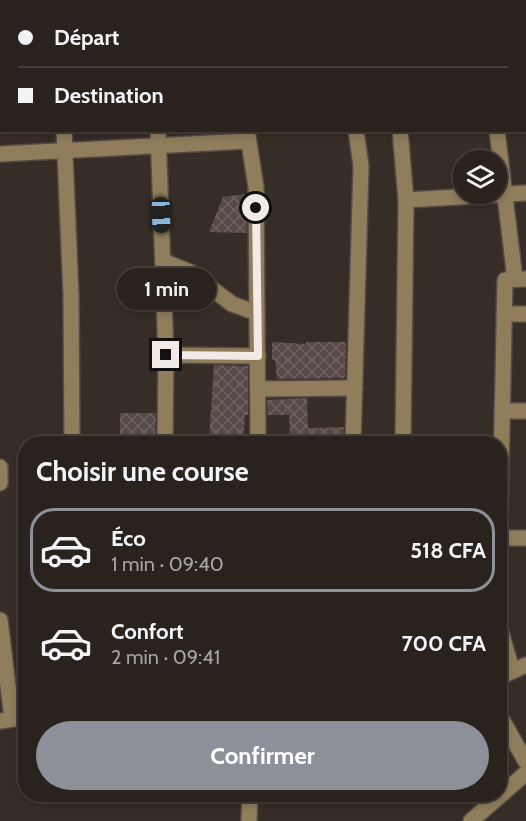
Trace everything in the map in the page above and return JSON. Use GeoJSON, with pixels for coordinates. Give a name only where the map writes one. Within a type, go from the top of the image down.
{"type":"FeatureCollection","features":[{"type":"Feature","properties":{"kind":"street"},"geometry":{"type":"LineString","coordinates":[[64,132],[72,436]]}},
{"type":"Feature","properties":{"kind":"street"},"geometry":{"type":"LineString","coordinates":[[353,436],[361,166],[356,132]]}},
{"type":"Feature","properties":{"kind":"street"},"geometry":{"type":"LineString","coordinates":[[400,132],[406,200],[403,436]]}},
{"type":"Feature","properties":{"kind":"street"},"geometry":{"type":"LineString","coordinates":[[496,132],[499,150]]}},
{"type":"Feature","properties":{"kind":"street"},"geometry":{"type":"LineString","coordinates":[[0,154],[65,150],[159,138],[247,136],[256,187],[258,436]]}},
{"type":"Feature","properties":{"kind":"street"},"geometry":{"type":"LineString","coordinates":[[159,138],[166,355],[165,436]]}},
{"type":"Feature","properties":{"kind":"street"},"geometry":{"type":"LineString","coordinates":[[507,194],[526,193]]}},
{"type":"Feature","properties":{"kind":"street"},"geometry":{"type":"LineString","coordinates":[[406,200],[453,197]]}},
{"type":"Feature","properties":{"kind":"street"},"geometry":{"type":"LineString","coordinates":[[502,436],[505,280],[520,279],[507,204]]}},
{"type":"Feature","properties":{"kind":"street"},"geometry":{"type":"LineString","coordinates":[[163,261],[190,272],[232,304],[257,313]]}},
{"type":"Feature","properties":{"kind":"street"},"geometry":{"type":"LineString","coordinates":[[504,314],[526,314]]}},
{"type":"Feature","properties":{"kind":"street"},"geometry":{"type":"LineString","coordinates":[[166,355],[258,356]]}},
{"type":"Feature","properties":{"kind":"street"},"geometry":{"type":"LineString","coordinates":[[258,389],[355,388]]}},
{"type":"Feature","properties":{"kind":"street"},"geometry":{"type":"LineString","coordinates":[[502,411],[526,411]]}},
{"type":"Feature","properties":{"kind":"street"},"geometry":{"type":"LineString","coordinates":[[0,467],[0,483]]}},
{"type":"Feature","properties":{"kind":"street"},"geometry":{"type":"LineString","coordinates":[[507,538],[526,538]]}},
{"type":"Feature","properties":{"kind":"street"},"geometry":{"type":"LineString","coordinates":[[0,620],[12,719]]}},
{"type":"Feature","properties":{"kind":"street"},"geometry":{"type":"LineString","coordinates":[[507,652],[512,670]]}},
{"type":"Feature","properties":{"kind":"street"},"geometry":{"type":"LineString","coordinates":[[507,728],[524,756]]}},
{"type":"Feature","properties":{"kind":"street"},"geometry":{"type":"LineString","coordinates":[[507,790],[526,773]]}},
{"type":"Feature","properties":{"kind":"street"},"geometry":{"type":"LineString","coordinates":[[249,821],[250,802]]}},
{"type":"Feature","properties":{"kind":"street"},"geometry":{"type":"LineString","coordinates":[[471,821],[493,802]]}},
{"type":"Feature","properties":{"kind":"building"},"geometry":{"type":"Polygon","coordinates":[[[246,194],[247,233],[209,232],[223,197],[246,194]]]}},
{"type":"Feature","properties":{"kind":"building"},"geometry":{"type":"Polygon","coordinates":[[[272,342],[306,344],[306,342],[346,342],[345,378],[277,379],[275,360],[272,360],[272,342]]]}},
{"type":"Feature","properties":{"kind":"building"},"geometry":{"type":"Polygon","coordinates":[[[214,365],[248,366],[248,415],[245,415],[243,436],[209,436],[214,365]]]}},
{"type":"Feature","properties":{"kind":"building"},"geometry":{"type":"Polygon","coordinates":[[[307,398],[308,428],[344,427],[343,436],[290,436],[289,415],[268,415],[267,400],[307,398]]]}},
{"type":"Feature","properties":{"kind":"building"},"geometry":{"type":"Polygon","coordinates":[[[120,413],[156,413],[155,436],[120,436],[120,413]]]}},
{"type":"Feature","properties":{"kind":"route"},"geometry":{"type":"LineString","coordinates":[[166,355],[258,356],[256,208]]}}]}
